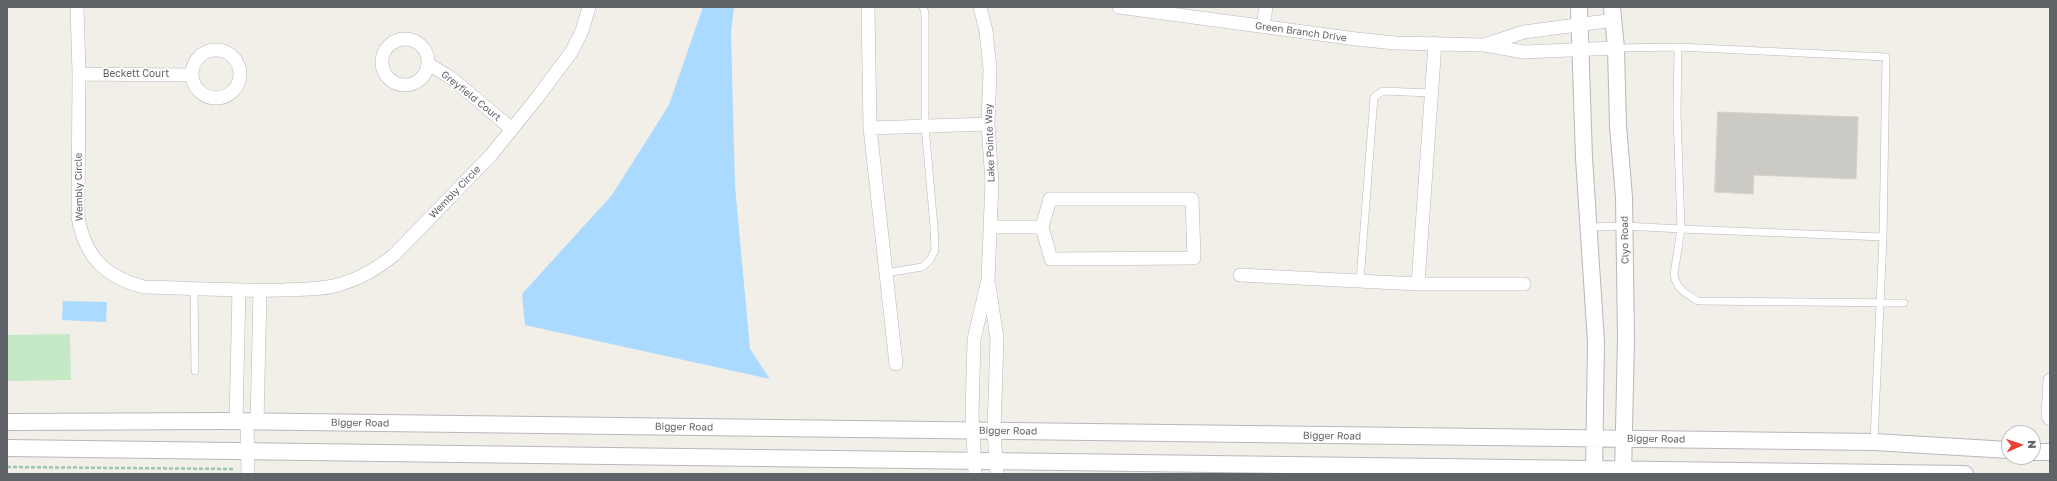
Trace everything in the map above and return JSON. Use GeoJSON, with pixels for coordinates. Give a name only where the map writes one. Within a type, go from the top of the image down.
{"type":"FeatureCollection","features":[{"type":"Feature","properties":{"kind":"street","name":"Wembly Circle"},"geometry":{"type":"LineString","coordinates":[[77,7],[79,74],[78,217],[80,231],[89,251],[102,267],[114,276],[129,283],[144,287],[260,291],[314,289],[340,285],[360,278],[394,255],[491,155],[512,129],[572,51],[582,31],[589,7]]}},
{"type":"Feature","properties":{"kind":"street"},"geometry":{"type":"LineString","coordinates":[[868,7],[870,128],[896,364]]}},
{"type":"Feature","properties":{"kind":"street","name":"Lake Pointe Way"},"geometry":{"type":"LineString","coordinates":[[975,467],[973,431],[974,339],[988,280],[992,182],[988,124],[990,69],[986,31],[980,7]]}},
{"type":"Feature","properties":{"kind":"street","name":"Green Branch Drive"},"geometry":{"type":"LineString","coordinates":[[1119,7],[1356,40],[1395,43],[1485,45],[1524,52],[1616,48]]}},
{"type":"Feature","properties":{"kind":"street"},"geometry":{"type":"LineString","coordinates":[[1264,26],[1266,7]]}},
{"type":"Feature","properties":{"kind":"street"},"geometry":{"type":"LineString","coordinates":[[1579,7],[1588,227],[1596,342],[1594,471]]}},
{"type":"Feature","properties":{"kind":"street","name":"Green Branch Drive"},"geometry":{"type":"LineString","coordinates":[[1485,45],[1524,32],[1580,24],[1613,14]]}},
{"type":"Feature","properties":{"kind":"street","name":"Clyo Road"},"geometry":{"type":"LineString","coordinates":[[1613,14],[1616,48],[1618,126],[1625,226],[1626,339],[1623,471]]}},
{"type":"Feature","properties":{"kind":"street"},"geometry":{"type":"LineString","coordinates":[[1418,284],[1434,43]]}},
{"type":"Feature","properties":{"kind":"street","name":"Greyfield Court"},"geometry":{"type":"LineString","coordinates":[[428,64],[450,77],[512,129]]}},
{"type":"Feature","properties":{"kind":"street","name":"Beckett Court"},"geometry":{"type":"LineString","coordinates":[[79,74],[192,75]]}},
{"type":"Feature","properties":{"kind":"street"},"geometry":{"type":"LineString","coordinates":[[870,128],[988,124]]}},
{"type":"Feature","properties":{"kind":"street"},"geometry":{"type":"LineString","coordinates":[[1050,199],[1192,199],[1194,258],[1051,259],[1042,227],[1050,199]]}},
{"type":"Feature","properties":{"kind":"street"},"geometry":{"type":"LineString","coordinates":[[991,227],[1042,227]]}},
{"type":"Feature","properties":{"kind":"street"},"geometry":{"type":"LineString","coordinates":[[1240,275],[1418,284],[1524,284]]}},
{"type":"Feature","properties":{"kind":"street","name":"Lake Pointe Way"},"geometry":{"type":"LineString","coordinates":[[988,280],[997,338],[994,431],[997,467]]}},
{"type":"Feature","properties":{"kind":"street"},"geometry":{"type":"LineString","coordinates":[[239,290],[247,422],[248,474]]}},
{"type":"Feature","properties":{"kind":"street"},"geometry":{"type":"LineString","coordinates":[[247,422],[260,291]]}},
{"type":"Feature","properties":{"kind":"street"},"geometry":{"type":"LineString","coordinates":[[2050,380],[2048,416],[2050,419]]}},
{"type":"Feature","properties":{"kind":"street","name":"Bigger Road"},"geometry":{"type":"LineString","coordinates":[[7,422],[247,422],[1874,442],[2001,450]]}},
{"type":"Feature","properties":{"kind":"street"},"geometry":{"type":"LineString","coordinates":[[7,448],[109,451],[247,450],[975,467],[1965,474]]}},
{"type":"Feature","properties":{"kind":"lane"},"geometry":{"type":"LineString","coordinates":[[886,273],[922,267],[930,260],[935,250],[925,126],[925,13],[923,7]]}},
{"type":"Feature","properties":{"kind":"lane"},"geometry":{"type":"LineString","coordinates":[[1616,48],[1678,47],[1886,57],[1883,237],[1874,442]]}},
{"type":"Feature","properties":{"kind":"lane"},"geometry":{"type":"LineString","coordinates":[[1678,47],[1677,114],[1681,229],[1674,274],[1675,282],[1686,294],[1698,301],[1904,303]]}},
{"type":"Feature","properties":{"kind":"lane"},"geometry":{"type":"LineString","coordinates":[[1360,281],[1374,97],[1383,91],[1431,93]]}},
{"type":"Feature","properties":{"kind":"lane"},"geometry":{"type":"LineString","coordinates":[[1588,227],[1625,226],[1883,237]]}},
{"type":"Feature","properties":{"kind":"lane"},"geometry":{"type":"LineString","coordinates":[[194,288],[195,370]]}},
{"type":"Feature","properties":{"kind":"path"},"geometry":{"type":"LineString","coordinates":[[7,467],[232,469]]}},
{"type":"Feature","properties":{"kind":"green space"},"geometry":{"type":"Polygon","coordinates":[[[70,334],[71,380],[7,381],[7,335],[70,334]]]}},
{"type":"Feature","properties":{"kind":"water"},"geometry":{"type":"Polygon","coordinates":[[[703,7],[734,7],[731,33],[735,186],[750,349],[770,379],[525,325],[522,294],[612,195],[669,105],[703,7]]]}},
{"type":"Feature","properties":{"kind":"water"},"geometry":{"type":"Polygon","coordinates":[[[63,301],[107,302],[106,322],[62,320],[63,301]]]}},
{"type":"Feature","properties":{"kind":"building"},"geometry":{"type":"Polygon","coordinates":[[[1718,112],[1858,117],[1856,179],[1754,175],[1753,194],[1715,192],[1718,112]]]}}]}
